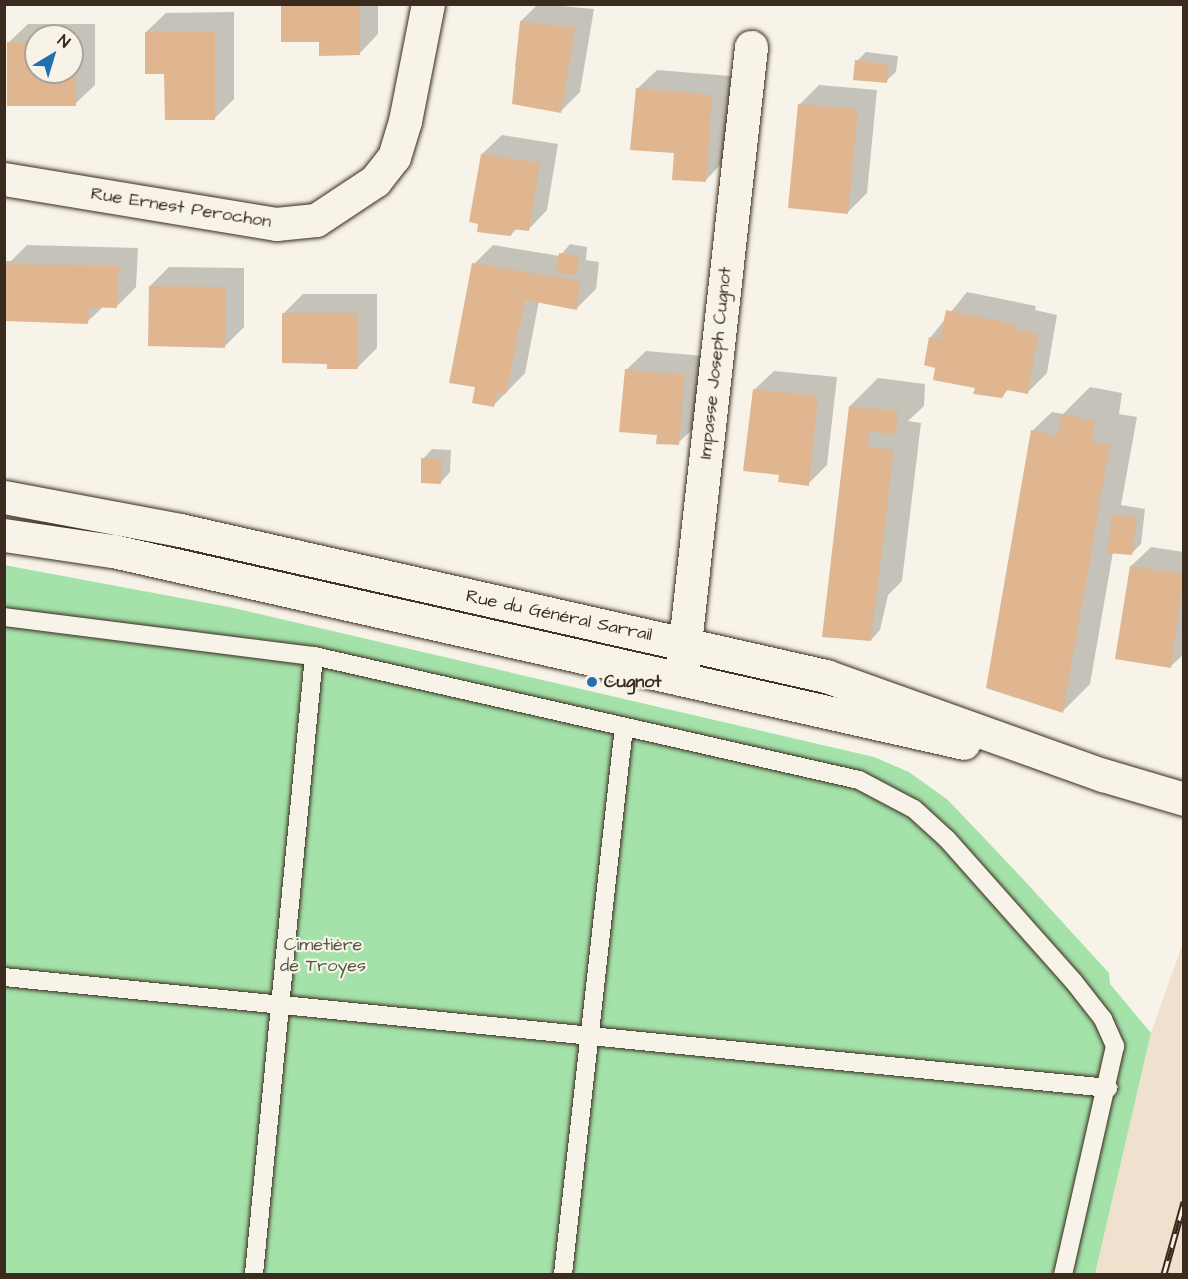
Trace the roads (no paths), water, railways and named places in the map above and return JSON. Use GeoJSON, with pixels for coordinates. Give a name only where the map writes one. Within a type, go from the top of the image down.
{"type":"FeatureCollection","features":[{"type":"Feature","properties":{"kind":"street","name":"Rue Ernest Perochon"},"geometry":{"type":"LineString","coordinates":[[4,179],[265,222],[316,220],[375,181],[394,157],[408,109],[428,4]]}},
{"type":"Feature","properties":{"kind":"street","name":"Impasse Joseph Cugnot"},"geometry":{"type":"LineString","coordinates":[[681,679],[751,47]]}},
{"type":"Feature","properties":{"kind":"street","name":"Rue du Général Sarrail"},"geometry":{"type":"LineString","coordinates":[[4,497],[180,530],[826,676],[1103,775]]}},
{"type":"Feature","properties":{"kind":"street","name":"Rue du Général Sarrail"},"geometry":{"type":"LineString","coordinates":[[4,535],[113,551],[1103,775],[1184,798]]}},
{"type":"Feature","properties":{"kind":"lane"},"geometry":{"type":"LineString","coordinates":[[4,617],[314,656],[859,780],[914,808],[947,839],[1015,913],[1103,1019],[1115,1046],[1108,1088],[1063,1275]]}},
{"type":"Feature","properties":{"kind":"lane"},"geometry":{"type":"LineString","coordinates":[[254,1275],[314,656]]}},
{"type":"Feature","properties":{"kind":"lane"},"geometry":{"type":"LineString","coordinates":[[562,1275],[591,1036],[624,727]]}},
{"type":"Feature","properties":{"kind":"lane"},"geometry":{"type":"LineString","coordinates":[[4,977],[1108,1088]]}},
{"type":"Feature","properties":{"kind":"railway"},"geometry":{"type":"LineString","coordinates":[[1164,1274],[1184,1202]]}},
{"type":"Feature","properties":{"kind":"place","name":"Cugnot"},"geometry":{"type":"Point","coordinates":[592,682]}},
{"type":"Feature","properties":{"kind":"park label","name":"Cimetière de Troyes"},"geometry":{"type":"Point","coordinates":[323,956]}}]}
